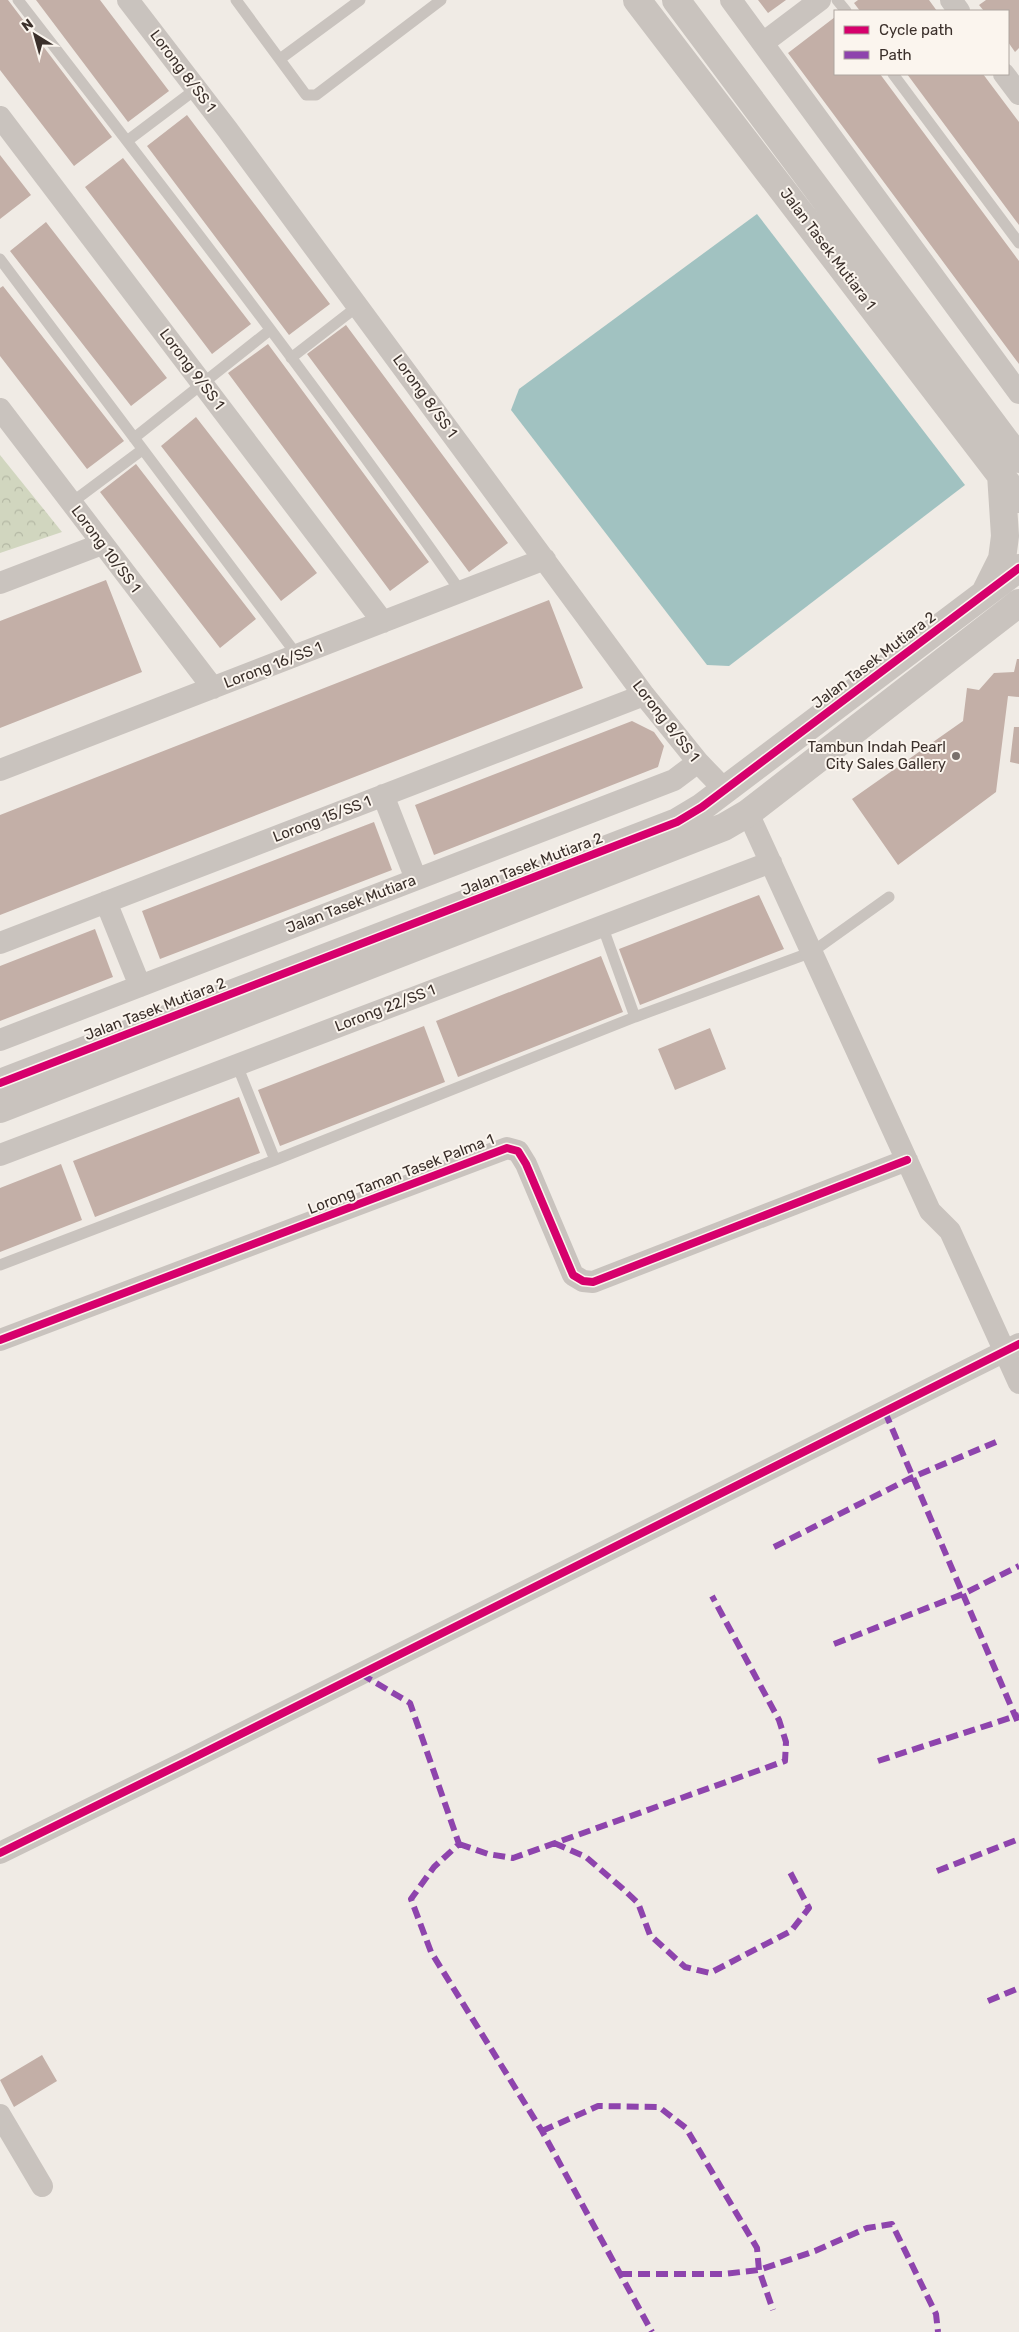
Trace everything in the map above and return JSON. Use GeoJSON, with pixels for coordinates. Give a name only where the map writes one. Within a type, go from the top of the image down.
{"type":"FeatureCollection","features":[{"type":"Feature","properties":{"kind":"street","name":"Lorong 8/SS 1"},"geometry":{"type":"LineString","coordinates":[[128,0],[358,306],[644,695],[698,762],[725,790]]}},
{"type":"Feature","properties":{"kind":"street","name":"Jalan Tasek Mutiara 1"},"geometry":{"type":"LineString","coordinates":[[637,0],[1010,467]]}},
{"type":"Feature","properties":{"kind":"street","name":"Jalan Tasek Mutiara 1"},"geometry":{"type":"LineString","coordinates":[[676,0],[1010,467],[1019,499]]}},
{"type":"Feature","properties":{"kind":"street"},"geometry":{"type":"LineString","coordinates":[[731,0],[1019,392]]}},
{"type":"Feature","properties":{"kind":"street"},"geometry":{"type":"LineString","coordinates":[[763,43],[820,0]]}},
{"type":"Feature","properties":{"kind":"street","name":"Lorong 9/SS 1"},"geometry":{"type":"LineString","coordinates":[[0,117],[383,622]]}},
{"type":"Feature","properties":{"kind":"street","name":"Lorong 10/SS 1"},"geometry":{"type":"LineString","coordinates":[[0,409],[213,688]]}},
{"type":"Feature","properties":{"kind":"street"},"geometry":{"type":"LineString","coordinates":[[985,594],[1002,559],[1010,467]]}},
{"type":"Feature","properties":{"kind":"street"},"geometry":{"type":"LineString","coordinates":[[0,582],[102,544]]}},
{"type":"Feature","properties":{"kind":"street","name":"Lorong 16/SS 1"},"geometry":{"type":"LineString","coordinates":[[0,770],[545,559]]}},
{"type":"Feature","properties":{"kind":"street","name":"Jalan Tasek Mutiara 2"},"geometry":{"type":"LineString","coordinates":[[0,1083],[482,899],[677,822],[725,790],[1019,568]]}},
{"type":"Feature","properties":{"kind":"street"},"geometry":{"type":"LineString","coordinates":[[0,1109],[724,827],[748,813],[1014,608]]}},
{"type":"Feature","properties":{"kind":"street","name":"Lorong 15/SS 1"},"geometry":{"type":"LineString","coordinates":[[0,943],[644,695]]}},
{"type":"Feature","properties":{"kind":"street","name":"Jalan Tasek Mutiara"},"geometry":{"type":"LineString","coordinates":[[0,1040],[674,780],[698,762]]}},
{"type":"Feature","properties":{"kind":"street"},"geometry":{"type":"LineString","coordinates":[[383,795],[416,879]]}},
{"type":"Feature","properties":{"kind":"street"},"geometry":{"type":"LineString","coordinates":[[748,813],[930,1211],[950,1230],[1012,1348],[1019,1383]]}},
{"type":"Feature","properties":{"kind":"street","name":"Lorong 22/SS 1"},"geometry":{"type":"LineString","coordinates":[[0,1155],[770,862]]}},
{"type":"Feature","properties":{"kind":"street"},"geometry":{"type":"LineString","coordinates":[[106,902],[140,986]]}},
{"type":"Feature","properties":{"kind":"street","name":"Lorong Taman Tasek Palma 1"},"geometry":{"type":"LineString","coordinates":[[0,1340],[507,1148],[518,1151],[526,1164],[573,1275],[582,1281],[593,1282],[907,1160]]}},
{"type":"Feature","properties":{"kind":"street"},"geometry":{"type":"LineString","coordinates":[[0,1853],[1012,1348]]}},
{"type":"Feature","properties":{"kind":"street"},"geometry":{"type":"LineString","coordinates":[[0,2115],[42,2186]]}},
{"type":"Feature","properties":{"kind":"lane"},"geometry":{"type":"LineString","coordinates":[[18,0],[291,358],[461,592]]}},
{"type":"Feature","properties":{"kind":"lane"},"geometry":{"type":"LineString","coordinates":[[236,0],[306,95],[316,96],[441,0]]}},
{"type":"Feature","properties":{"kind":"lane"},"geometry":{"type":"LineString","coordinates":[[280,60],[360,0]]}},
{"type":"Feature","properties":{"kind":"lane"},"geometry":{"type":"LineString","coordinates":[[837,0],[845,10]]}},
{"type":"Feature","properties":{"kind":"lane"},"geometry":{"type":"LineString","coordinates":[[893,75],[1019,243]]}},
{"type":"Feature","properties":{"kind":"lane"},"geometry":{"type":"LineString","coordinates":[[127,141],[196,89]]}},
{"type":"Feature","properties":{"kind":"lane"},"geometry":{"type":"LineString","coordinates":[[2,264],[297,655]]}},
{"type":"Feature","properties":{"kind":"lane"},"geometry":{"type":"LineString","coordinates":[[291,358],[358,306]]}},
{"type":"Feature","properties":{"kind":"lane"},"geometry":{"type":"LineString","coordinates":[[134,438],[270,330]]}},
{"type":"Feature","properties":{"kind":"lane"},"geometry":{"type":"LineString","coordinates":[[71,503],[142,450]]}},
{"type":"Feature","properties":{"kind":"lane"},"geometry":{"type":"LineString","coordinates":[[0,1265],[275,1160],[636,1017],[812,952],[889,897]]}},
{"type":"Feature","properties":{"kind":"lane"},"geometry":{"type":"LineString","coordinates":[[602,925],[636,1017]]}},
{"type":"Feature","properties":{"kind":"lane"},"geometry":{"type":"LineString","coordinates":[[236,1065],[275,1160]]}},
{"type":"Feature","properties":{"kind":"green space"},"geometry":{"type":"Polygon","coordinates":[[[0,455],[62,532],[0,553],[0,455]]]}},
{"type":"Feature","properties":{"kind":"water"},"geometry":{"type":"Polygon","coordinates":[[[757,214],[965,485],[729,666],[707,665],[511,410],[519,389],[757,214]]]}},
{"type":"Feature","properties":{"kind":"building"},"geometry":{"type":"Polygon","coordinates":[[[0,0],[8,0],[112,137],[74,166],[0,70],[0,0]]]}},
{"type":"Feature","properties":{"kind":"building"},"geometry":{"type":"Polygon","coordinates":[[[36,0],[100,0],[169,91],[128,122],[36,0]]]}},
{"type":"Feature","properties":{"kind":"building"},"geometry":{"type":"Polygon","coordinates":[[[758,0],[786,0],[768,13],[758,0]]]}},
{"type":"Feature","properties":{"kind":"building"},"geometry":{"type":"Polygon","coordinates":[[[858,0],[929,0],[936,10],[859,10],[854,3],[858,0]]]}},
{"type":"Feature","properties":{"kind":"building"},"geometry":{"type":"Polygon","coordinates":[[[986,0],[1019,0],[1019,48],[1015,52],[1009,43],[1009,10],[983,10],[979,5],[986,0]]]}},
{"type":"Feature","properties":{"kind":"building"},"geometry":{"type":"Polygon","coordinates":[[[834,18],[834,75],[881,75],[1019,261],[1019,364],[788,53],[834,18]]]}},
{"type":"Feature","properties":{"kind":"building"},"geometry":{"type":"Polygon","coordinates":[[[908,75],[984,75],[1019,122],[1019,225],[908,75]]]}},
{"type":"Feature","properties":{"kind":"building"},"geometry":{"type":"Polygon","coordinates":[[[187,115],[330,304],[289,335],[147,146],[187,115]]]}},
{"type":"Feature","properties":{"kind":"building"},"geometry":{"type":"Polygon","coordinates":[[[0,155],[31,195],[0,219],[0,155]]]}},
{"type":"Feature","properties":{"kind":"building"},"geometry":{"type":"Polygon","coordinates":[[[123,158],[251,324],[212,354],[85,187],[123,158]]]}},
{"type":"Feature","properties":{"kind":"building"},"geometry":{"type":"Polygon","coordinates":[[[46,222],[167,378],[131,406],[10,251],[46,222]]]}},
{"type":"Feature","properties":{"kind":"building"},"geometry":{"type":"Polygon","coordinates":[[[3,286],[124,441],[87,469],[0,356],[0,288],[3,286]]]}},
{"type":"Feature","properties":{"kind":"building"},"geometry":{"type":"Polygon","coordinates":[[[346,325],[508,543],[469,572],[307,354],[346,325]]]}},
{"type":"Feature","properties":{"kind":"building"},"geometry":{"type":"Polygon","coordinates":[[[268,344],[429,562],[390,591],[228,373],[268,344]]]}},
{"type":"Feature","properties":{"kind":"building"},"geometry":{"type":"Polygon","coordinates":[[[196,417],[317,573],[281,601],[161,446],[196,417]]]}},
{"type":"Feature","properties":{"kind":"building"},"geometry":{"type":"Polygon","coordinates":[[[136,464],[256,619],[220,648],[100,492],[136,464]]]}},
{"type":"Feature","properties":{"kind":"building"},"geometry":{"type":"Polygon","coordinates":[[[106,580],[142,672],[0,728],[0,621],[106,580]]]}},
{"type":"Feature","properties":{"kind":"building"},"geometry":{"type":"Polygon","coordinates":[[[549,600],[583,688],[0,915],[0,815],[549,600]]]}},
{"type":"Feature","properties":{"kind":"building","name":"Tambun Indah Pearl City Sales Gallery"},"geometry":{"type":"Polygon","coordinates":[[[1017,659],[1019,659],[1019,697],[1008,696],[996,792],[898,865],[852,799],[963,721],[967,688],[979,690],[994,673],[1014,672],[1017,659]]]}},
{"type":"Feature","properties":{"kind":"building"},"geometry":{"type":"Polygon","coordinates":[[[632,721],[654,732],[664,746],[658,767],[434,855],[415,805],[632,721]]]}},
{"type":"Feature","properties":{"kind":"building"},"geometry":{"type":"Polygon","coordinates":[[[1014,727],[1019,727],[1019,764],[1010,762],[1014,727]]]}},
{"type":"Feature","properties":{"kind":"building"},"geometry":{"type":"Polygon","coordinates":[[[374,822],[392,870],[160,959],[142,911],[374,822]]]}},
{"type":"Feature","properties":{"kind":"building"},"geometry":{"type":"Polygon","coordinates":[[[759,895],[784,949],[640,1005],[619,949],[759,895]]]}},
{"type":"Feature","properties":{"kind":"building"},"geometry":{"type":"Polygon","coordinates":[[[95,929],[113,977],[0,1021],[0,966],[95,929]]]}},
{"type":"Feature","properties":{"kind":"building"},"geometry":{"type":"Polygon","coordinates":[[[601,956],[623,1012],[458,1077],[436,1021],[601,956]]]}},
{"type":"Feature","properties":{"kind":"building"},"geometry":{"type":"Polygon","coordinates":[[[424,1026],[445,1082],[280,1146],[258,1090],[424,1026]]]}},
{"type":"Feature","properties":{"kind":"building"},"geometry":{"type":"Polygon","coordinates":[[[710,1028],[726,1069],[675,1090],[658,1049],[710,1028]]]}},
{"type":"Feature","properties":{"kind":"building"},"geometry":{"type":"Polygon","coordinates":[[[239,1097],[260,1153],[95,1217],[73,1161],[239,1097]]]}},
{"type":"Feature","properties":{"kind":"building"},"geometry":{"type":"Polygon","coordinates":[[[61,1164],[82,1220],[0,1252],[0,1188],[61,1164]]]}},
{"type":"Feature","properties":{"kind":"building"},"geometry":{"type":"Polygon","coordinates":[[[42,2055],[57,2081],[14,2107],[0,2080],[42,2055]]]}},
{"type":"Feature","properties":{"kind":"marked path"},"geometry":{"type":"LineString","coordinates":[[885,1412],[1019,1725]]}},
{"type":"Feature","properties":{"kind":"marked path"},"geometry":{"type":"LineString","coordinates":[[774,1547],[913,1477],[996,1442]]}},
{"type":"Feature","properties":{"kind":"marked path"},"geometry":{"type":"LineString","coordinates":[[834,1644],[963,1594],[1019,1566]]}},
{"type":"Feature","properties":{"kind":"marked path"},"geometry":{"type":"LineString","coordinates":[[459,1844],[488,1854],[513,1858],[785,1761],[786,1742],[779,1720],[712,1596]]}},
{"type":"Feature","properties":{"kind":"marked path"},"geometry":{"type":"LineString","coordinates":[[361,1674],[410,1703],[459,1844],[434,1867],[411,1899],[431,1952],[542,2131],[652,2332]]}},
{"type":"Feature","properties":{"kind":"marked path"},"geometry":{"type":"LineString","coordinates":[[878,1761],[1019,1715]]}},
{"type":"Feature","properties":{"kind":"marked path"},"geometry":{"type":"LineString","coordinates":[[937,1871],[1019,1839]]}},
{"type":"Feature","properties":{"kind":"marked path"},"geometry":{"type":"LineString","coordinates":[[554,1843],[586,1857],[638,1903],[650,1935],[685,1967],[710,1973],[791,1931],[809,1908],[790,1872]]}},
{"type":"Feature","properties":{"kind":"marked path"},"geometry":{"type":"LineString","coordinates":[[988,2001],[1019,1988]]}},
{"type":"Feature","properties":{"kind":"marked path"},"geometry":{"type":"LineString","coordinates":[[542,2131],[598,2106],[659,2107],[686,2128],[757,2248],[759,2270],[773,2310]]}},
{"type":"Feature","properties":{"kind":"marked path"},"geometry":{"type":"LineString","coordinates":[[620,2274],[723,2274],[759,2270],[815,2251],[867,2228],[892,2224],[936,2314],[938,2332]]}},
{"type":"Feature","properties":{"kind":"cycle path"},"geometry":{"type":"LineString","coordinates":[[0,1083],[677,822],[702,807],[1019,568]]}},
{"type":"Feature","properties":{"kind":"cycle path"},"geometry":{"type":"LineString","coordinates":[[0,1340],[507,1148],[518,1151],[526,1164],[573,1275],[583,1281],[593,1282],[907,1160]]}},
{"type":"Feature","properties":{"kind":"cycle path"},"geometry":{"type":"LineString","coordinates":[[0,1853],[1019,1344]]}},
{"type":"Feature","properties":{"kind":"place","name":"Tambun Indah Pearl City Sales Gallery"},"geometry":{"type":"Point","coordinates":[956,756]}}]}
